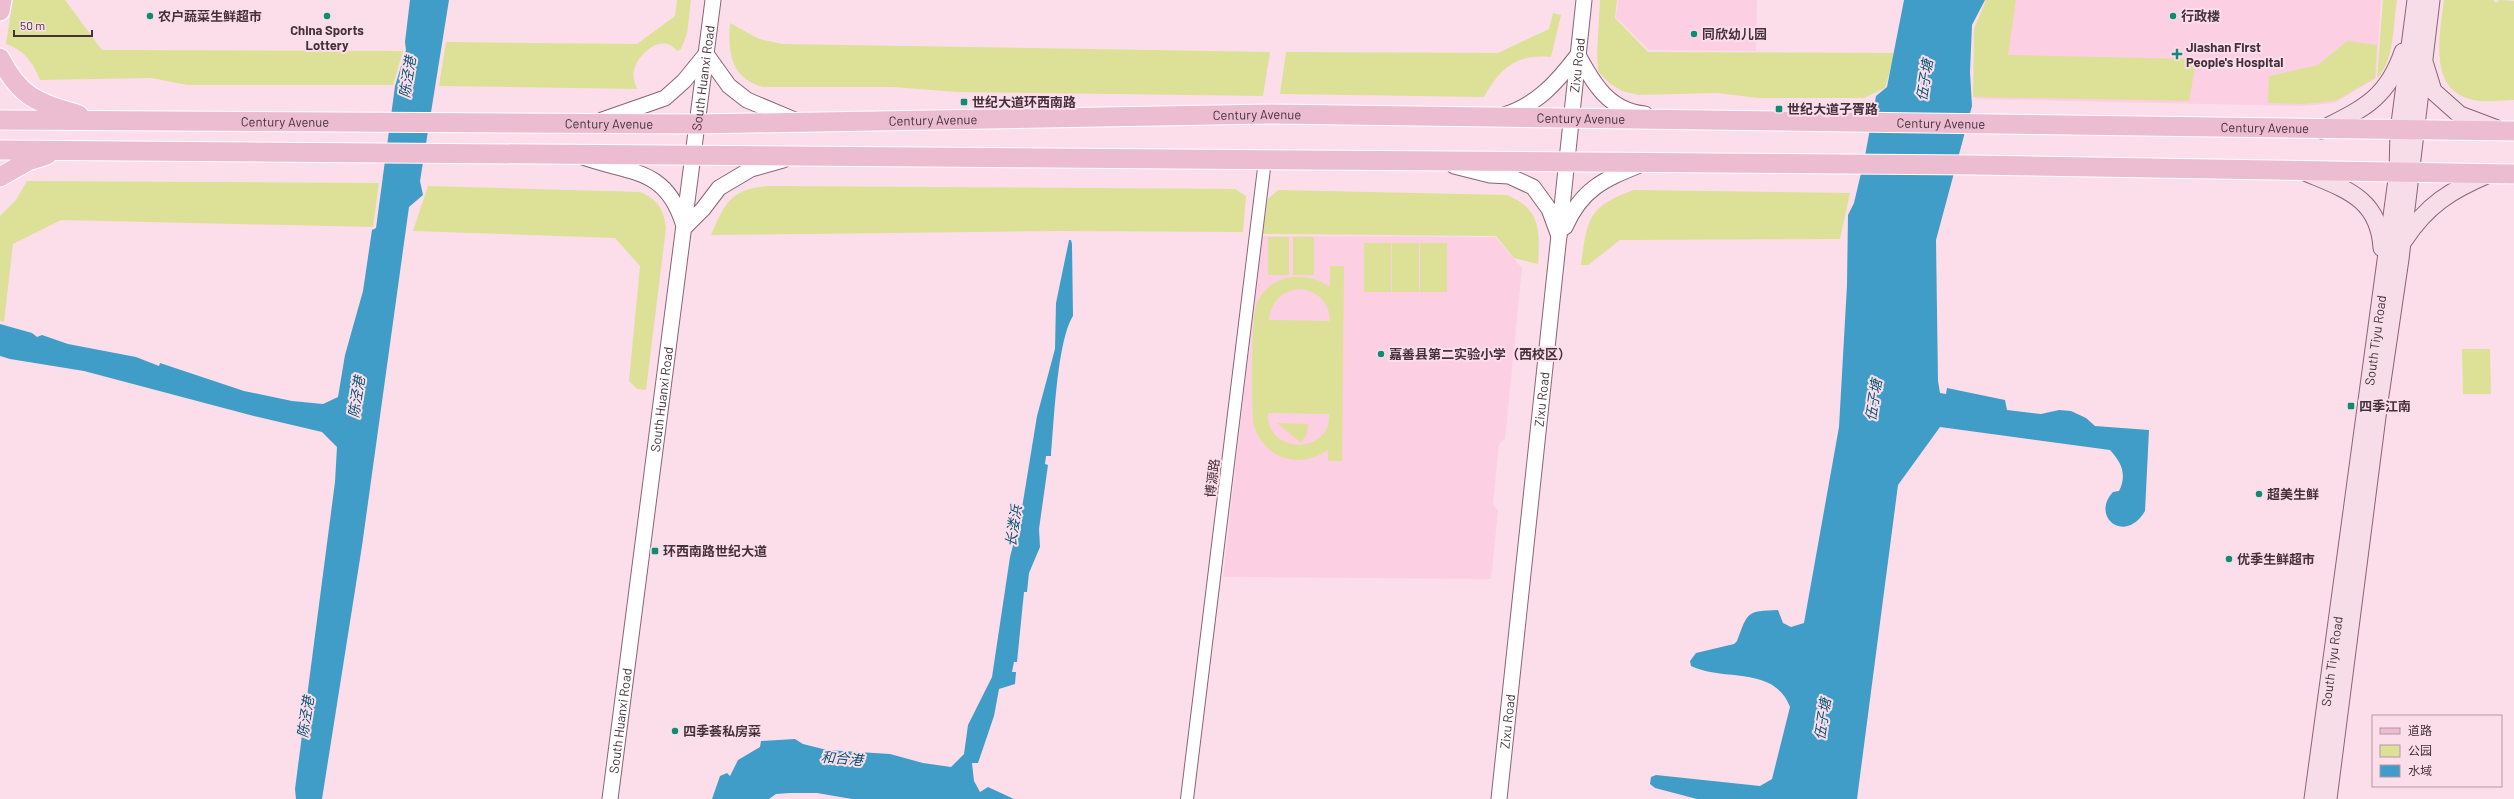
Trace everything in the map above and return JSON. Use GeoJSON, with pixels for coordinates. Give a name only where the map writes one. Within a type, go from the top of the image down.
{"type":"FeatureCollection","features":[{"type":"Feature","properties":{"kind":"main road"},"geometry":{"type":"LineString","coordinates":[[0,12],[2,0]]}},
{"type":"Feature","properties":{"kind":"main road","name":"South Tiyu Road"},"geometry":{"type":"LineString","coordinates":[[2328,799],[2402,243],[2406,131],[2412,30],[2416,0]]}},
{"type":"Feature","properties":{"kind":"main road","name":"South Tiyu Road"},"geometry":{"type":"LineString","coordinates":[[2406,131],[2425,44],[2431,0]]}},
{"type":"Feature","properties":{"kind":"main road"},"geometry":{"type":"LineString","coordinates":[[2321,130],[2362,109],[2382,92],[2398,67],[2412,30]]}},
{"type":"Feature","properties":{"kind":"main road"},"geometry":{"type":"LineString","coordinates":[[2425,44],[2424,62],[2434,91],[2460,115],[2509,131]]}},
{"type":"Feature","properties":{"kind":"main road"},"geometry":{"type":"LineString","coordinates":[[0,58],[12,81],[39,103],[100,122]]}},
{"type":"Feature","properties":{"kind":"main road","name":"Century Avenue"},"geometry":{"type":"LineString","coordinates":[[0,120],[100,122],[698,124],[1271,114],[2321,130],[2509,131]]}},
{"type":"Feature","properties":{"kind":"main road"},"geometry":{"type":"LineString","coordinates":[[0,150],[1974,165],[2514,174]]}},
{"type":"Feature","properties":{"kind":"main road"},"geometry":{"type":"LineString","coordinates":[[0,178],[28,161],[62,150]]}},
{"type":"Feature","properties":{"kind":"main road"},"geometry":{"type":"LineString","coordinates":[[2301,170],[2363,199],[2375,215],[2382,235],[2384,270]]}},
{"type":"Feature","properties":{"kind":"main road","name":"South Tiyu Road"},"geometry":{"type":"LineString","coordinates":[[2313,799],[2384,270],[2404,172]]}},
{"type":"Feature","properties":{"kind":"main road"},"geometry":{"type":"LineString","coordinates":[[2402,243],[2419,217],[2424,213],[2457,187],[2490,173]]}},
{"type":"Feature","properties":{"kind":"street","name":"South Huanxi Road"},"geometry":{"type":"LineString","coordinates":[[610,799],[685,227],[712,0]]}},
{"type":"Feature","properties":{"kind":"street","name":"Zixu Road"},"geometry":{"type":"LineString","coordinates":[[1499,799],[1560,239],[1584,0]]}},
{"type":"Feature","properties":{"kind":"street"},"geometry":{"type":"LineString","coordinates":[[591,124],[664,98],[684,81],[706,54],[729,86],[747,100],[800,122]]}},
{"type":"Feature","properties":{"kind":"street"},"geometry":{"type":"LineString","coordinates":[[1495,117],[1534,103],[1555,83],[1578,55],[1592,82],[1602,94],[1615,104],[1636,113],[1692,120]]}},
{"type":"Feature","properties":{"kind":"street"},"geometry":{"type":"LineString","coordinates":[[574,154],[609,166],[648,175],[677,205],[685,227],[704,209],[719,188],[750,169],[800,156]]}},
{"type":"Feature","properties":{"kind":"street","name":"博源路"},"geometry":{"type":"LineString","coordinates":[[1187,799],[1265,160]]}},
{"type":"Feature","properties":{"kind":"street"},"geometry":{"type":"LineString","coordinates":[[1433,161],[1490,175],[1509,176],[1533,187],[1549,209],[1560,239]]}},
{"type":"Feature","properties":{"kind":"street"},"geometry":{"type":"LineString","coordinates":[[1560,239],[1571,212],[1583,195],[1615,175],[1645,163]]}},
{"type":"Feature","properties":{"kind":"shaded area","name":"同欣幼儿园"},"geometry":{"type":"Polygon","coordinates":[[[1618,0],[1757,0],[1756,51],[1649,50],[1616,17],[1618,0]]]}},
{"type":"Feature","properties":{"kind":"shaded area","name":"Jiashan First People's Hospital"},"geometry":{"type":"Polygon","coordinates":[[[1986,0],[2381,0],[2376,78],[2335,103],[2302,106],[1975,99],[1977,66],[1986,0]]]}},
{"type":"Feature","properties":{"kind":"shaded area","name":"嘉善县第二实验小学（西校区）"},"geometry":{"type":"Polygon","coordinates":[[[1262,236],[1495,237],[1522,268],[1505,439],[1499,444],[1493,504],[1498,511],[1491,579],[1223,577],[1262,236]]]}},
{"type":"Feature","properties":{"kind":"green space"},"geometry":{"type":"Polygon","coordinates":[[[13,0],[65,0],[102,50],[403,51],[393,85],[187,85],[152,78],[40,80],[31,62],[23,53],[6,44],[13,0]]]}},
{"type":"Feature","properties":{"kind":"green space"},"geometry":{"type":"Polygon","coordinates":[[[677,0],[691,0],[687,34],[681,49],[678,51],[671,46],[658,44],[648,50],[639,60],[633,72],[637,89],[439,86],[446,42],[637,44],[675,16],[677,0]]]}},
{"type":"Feature","properties":{"kind":"green space"},"geometry":{"type":"Polygon","coordinates":[[[1600,0],[1617,0],[1615,18],[1648,52],[1895,53],[1885,88],[1864,98],[1758,98],[1717,93],[1639,95],[1622,91],[1609,83],[1598,71],[1597,54],[1600,0]]]}},
{"type":"Feature","properties":{"kind":"green space"},"geometry":{"type":"Polygon","coordinates":[[[1986,0],[2016,0],[2008,55],[2190,59],[2196,62],[2189,101],[1973,97],[1974,29],[1986,0]]]}},
{"type":"Feature","properties":{"kind":"green space"},"geometry":{"type":"Polygon","coordinates":[[[2383,0],[2397,0],[2390,52],[2383,70],[2377,78],[2383,0]]]}},
{"type":"Feature","properties":{"kind":"green space"},"geometry":{"type":"Polygon","coordinates":[[[2444,0],[2493,0],[2496,3],[2500,0],[2514,1],[2514,100],[2474,100],[2459,95],[2449,85],[2443,73],[2439,44],[2444,0]]]}},
{"type":"Feature","properties":{"kind":"green space"},"geometry":{"type":"Polygon","coordinates":[[[1553,13],[1561,15],[1551,57],[1528,58],[1510,65],[1496,78],[1484,97],[1280,94],[1286,52],[1498,53],[1549,29],[1553,13]]]}},
{"type":"Feature","properties":{"kind":"green space"},"geometry":{"type":"Polygon","coordinates":[[[730,23],[759,39],[783,44],[1270,52],[1263,96],[957,92],[893,87],[763,87],[752,83],[744,77],[733,62],[729,34],[730,23]]]}},
{"type":"Feature","properties":{"kind":"green space"},"geometry":{"type":"Polygon","coordinates":[[[2347,41],[2377,45],[2375,78],[2335,101],[2303,104],[2268,103],[2269,76],[2318,65],[2347,41]]]}},
{"type":"Feature","properties":{"kind":"green space"},"geometry":{"type":"Polygon","coordinates":[[[27,181],[379,183],[373,227],[61,220],[13,244],[4,322],[0,321],[0,216],[16,200],[27,181]]]}},
{"type":"Feature","properties":{"kind":"green space"},"geometry":{"type":"Polygon","coordinates":[[[428,186],[640,192],[655,201],[661,210],[666,228],[646,390],[637,389],[629,381],[640,266],[615,238],[413,231],[428,186]]]}},
{"type":"Feature","properties":{"kind":"green space"},"geometry":{"type":"Polygon","coordinates":[[[770,186],[1235,189],[1246,196],[1243,232],[1056,231],[711,235],[726,205],[738,194],[746,190],[770,186]]]}},
{"type":"Feature","properties":{"kind":"green space"},"geometry":{"type":"Polygon","coordinates":[[[1278,190],[1507,195],[1526,207],[1536,222],[1539,241],[1538,264],[1514,258],[1496,236],[1262,234],[1268,199],[1278,190]]]}},
{"type":"Feature","properties":{"kind":"green space"},"geometry":{"type":"Polygon","coordinates":[[[1634,190],[1850,193],[1840,239],[1620,240],[1588,265],[1581,265],[1585,236],[1592,216],[1607,202],[1634,190]]]}},
{"type":"Feature","properties":{"kind":"green space"},"geometry":{"type":"Polygon","coordinates":[[[1268,237],[1289,237],[1289,275],[1268,275],[1268,237]]]}},
{"type":"Feature","properties":{"kind":"green space"},"geometry":{"type":"Polygon","coordinates":[[[1293,237],[1314,237],[1314,275],[1293,275],[1293,237]]]}},
{"type":"Feature","properties":{"kind":"green space"},"geometry":{"type":"Polygon","coordinates":[[[1364,243],[1391,243],[1391,292],[1364,292],[1364,243]]]}},
{"type":"Feature","properties":{"kind":"green space"},"geometry":{"type":"Polygon","coordinates":[[[1392,243],[1419,243],[1419,292],[1392,292],[1392,243]]]}},
{"type":"Feature","properties":{"kind":"green space"},"geometry":{"type":"Polygon","coordinates":[[[1420,243],[1447,243],[1447,292],[1420,292],[1420,243]]]}},
{"type":"Feature","properties":{"kind":"green space"},"geometry":{"type":"Polygon","coordinates":[[[1330,266],[1344,266],[1342,461],[1328,461],[1328,450],[1317,456],[1306,459],[1295,460],[1285,458],[1275,454],[1266,447],[1259,438],[1254,426],[1252,366],[1253,329],[1256,306],[1261,295],[1269,287],[1278,281],[1288,278],[1309,278],[1320,281],[1330,287],[1330,266]],[[1300,289],[1288,292],[1278,298],[1272,308],[1269,320],[1330,321],[1328,309],[1322,299],[1312,292],[1300,289]],[[1268,413],[1270,427],[1277,437],[1287,443],[1298,445],[1310,443],[1320,437],[1327,427],[1329,414],[1268,413]]]}},
{"type":"Feature","properties":{"kind":"green space"},"geometry":{"type":"Polygon","coordinates":[[[2462,349],[2490,349],[2491,394],[2463,394],[2462,349]]]}},
{"type":"Feature","properties":{"kind":"green space"},"geometry":{"type":"Polygon","coordinates":[[[1277,423],[1308,424],[1307,434],[1301,443],[1277,423]]]}},
{"type":"Feature","properties":{"kind":"water","name":"陈泾港"},"geometry":{"type":"Polygon","coordinates":[[[410,0],[449,0],[420,181],[423,195],[409,207],[362,546],[322,799],[296,799],[295,789],[335,482],[337,447],[322,432],[250,415],[84,371],[0,356],[0,324],[32,333],[37,337],[42,335],[68,344],[136,357],[159,366],[160,363],[244,391],[292,401],[323,404],[338,397],[345,355],[363,291],[372,230],[376,228],[395,86],[406,50],[405,42],[410,0]]]}},
{"type":"Feature","properties":{"kind":"water","name":"伍子塘"},"geometry":{"type":"Polygon","coordinates":[[[1904,0],[1985,0],[1972,25],[1970,72],[1972,106],[1936,240],[1938,381],[1940,393],[1946,394],[1947,388],[2005,400],[2007,410],[2041,414],[2059,410],[2071,411],[2086,418],[2095,426],[2149,430],[2145,511],[2137,521],[2128,526],[2120,527],[2113,524],[2108,518],[2105,510],[2107,501],[2113,492],[2119,491],[2123,480],[2120,464],[2110,450],[1940,427],[1898,485],[1857,799],[1697,799],[1655,788],[1650,784],[1651,777],[1656,775],[1760,786],[1772,779],[1790,707],[1783,694],[1772,685],[1760,680],[1704,671],[1691,666],[1690,661],[1696,653],[1734,644],[1737,641],[1746,619],[1750,615],[1760,611],[1778,610],[1783,623],[1791,627],[1804,623],[1839,427],[1847,285],[1848,215],[1854,203],[1865,156],[1876,96],[1887,87],[1904,0]]]}},
{"type":"Feature","properties":{"kind":"water","name":"和合港"},"geometry":{"type":"Polygon","coordinates":[[[1069,240],[1071,240],[1072,244],[1073,316],[1063,344],[1060,363],[1051,456],[1046,456],[1045,464],[1048,465],[1039,529],[1040,547],[1029,573],[1027,592],[1024,592],[1017,662],[1014,662],[1012,672],[1016,672],[1015,684],[999,689],[994,716],[978,763],[972,763],[974,781],[980,792],[988,787],[1014,799],[852,799],[817,793],[790,793],[776,794],[769,799],[712,799],[720,776],[727,773],[730,776],[738,760],[760,747],[761,741],[795,739],[803,744],[827,750],[890,754],[923,763],[951,767],[964,754],[968,725],[992,677],[1010,557],[1021,514],[1037,416],[1055,349],[1056,303],[1069,240]]]}},
{"type":"Feature","properties":{"kind":"place","name":"农户蔬菜生鲜超市"},"geometry":{"type":"Point","coordinates":[150,16]}},
{"type":"Feature","properties":{"kind":"place","name":"China Sports Lottery"},"geometry":{"type":"Point","coordinates":[327,16]}},
{"type":"Feature","properties":{"kind":"place","name":"行政楼"},"geometry":{"type":"Point","coordinates":[2173,16]}},
{"type":"Feature","properties":{"kind":"place","name":"同欣幼儿园"},"geometry":{"type":"Point","coordinates":[1694,34]}},
{"type":"Feature","properties":{"kind":"place","name":"Jiashan First People's Hospital"},"geometry":{"type":"Point","coordinates":[2177,54]}},
{"type":"Feature","properties":{"kind":"place","name":"世纪大道环西南路"},"geometry":{"type":"Point","coordinates":[964,102]}},
{"type":"Feature","properties":{"kind":"place","name":"世纪大道子胥路"},"geometry":{"type":"Point","coordinates":[1779,109]}},
{"type":"Feature","properties":{"kind":"place","name":"嘉善县第二实验小学（西校区）"},"geometry":{"type":"Point","coordinates":[1381,354]}},
{"type":"Feature","properties":{"kind":"place","name":"四季江南"},"geometry":{"type":"Point","coordinates":[2351,406]}},
{"type":"Feature","properties":{"kind":"place","name":"超美生鲜"},"geometry":{"type":"Point","coordinates":[2259,494]}},
{"type":"Feature","properties":{"kind":"place","name":"环西南路世纪大道"},"geometry":{"type":"Point","coordinates":[655,551]}},
{"type":"Feature","properties":{"kind":"place","name":"优季生鲜超市"},"geometry":{"type":"Point","coordinates":[2229,559]}},
{"type":"Feature","properties":{"kind":"place","name":"四季荟私房菜"},"geometry":{"type":"Point","coordinates":[675,731]}},
{"type":"Feature","properties":{"kind":"water label","name":"长溇浜"},"geometry":{"type":"Point","coordinates":[1013,526]}}]}
